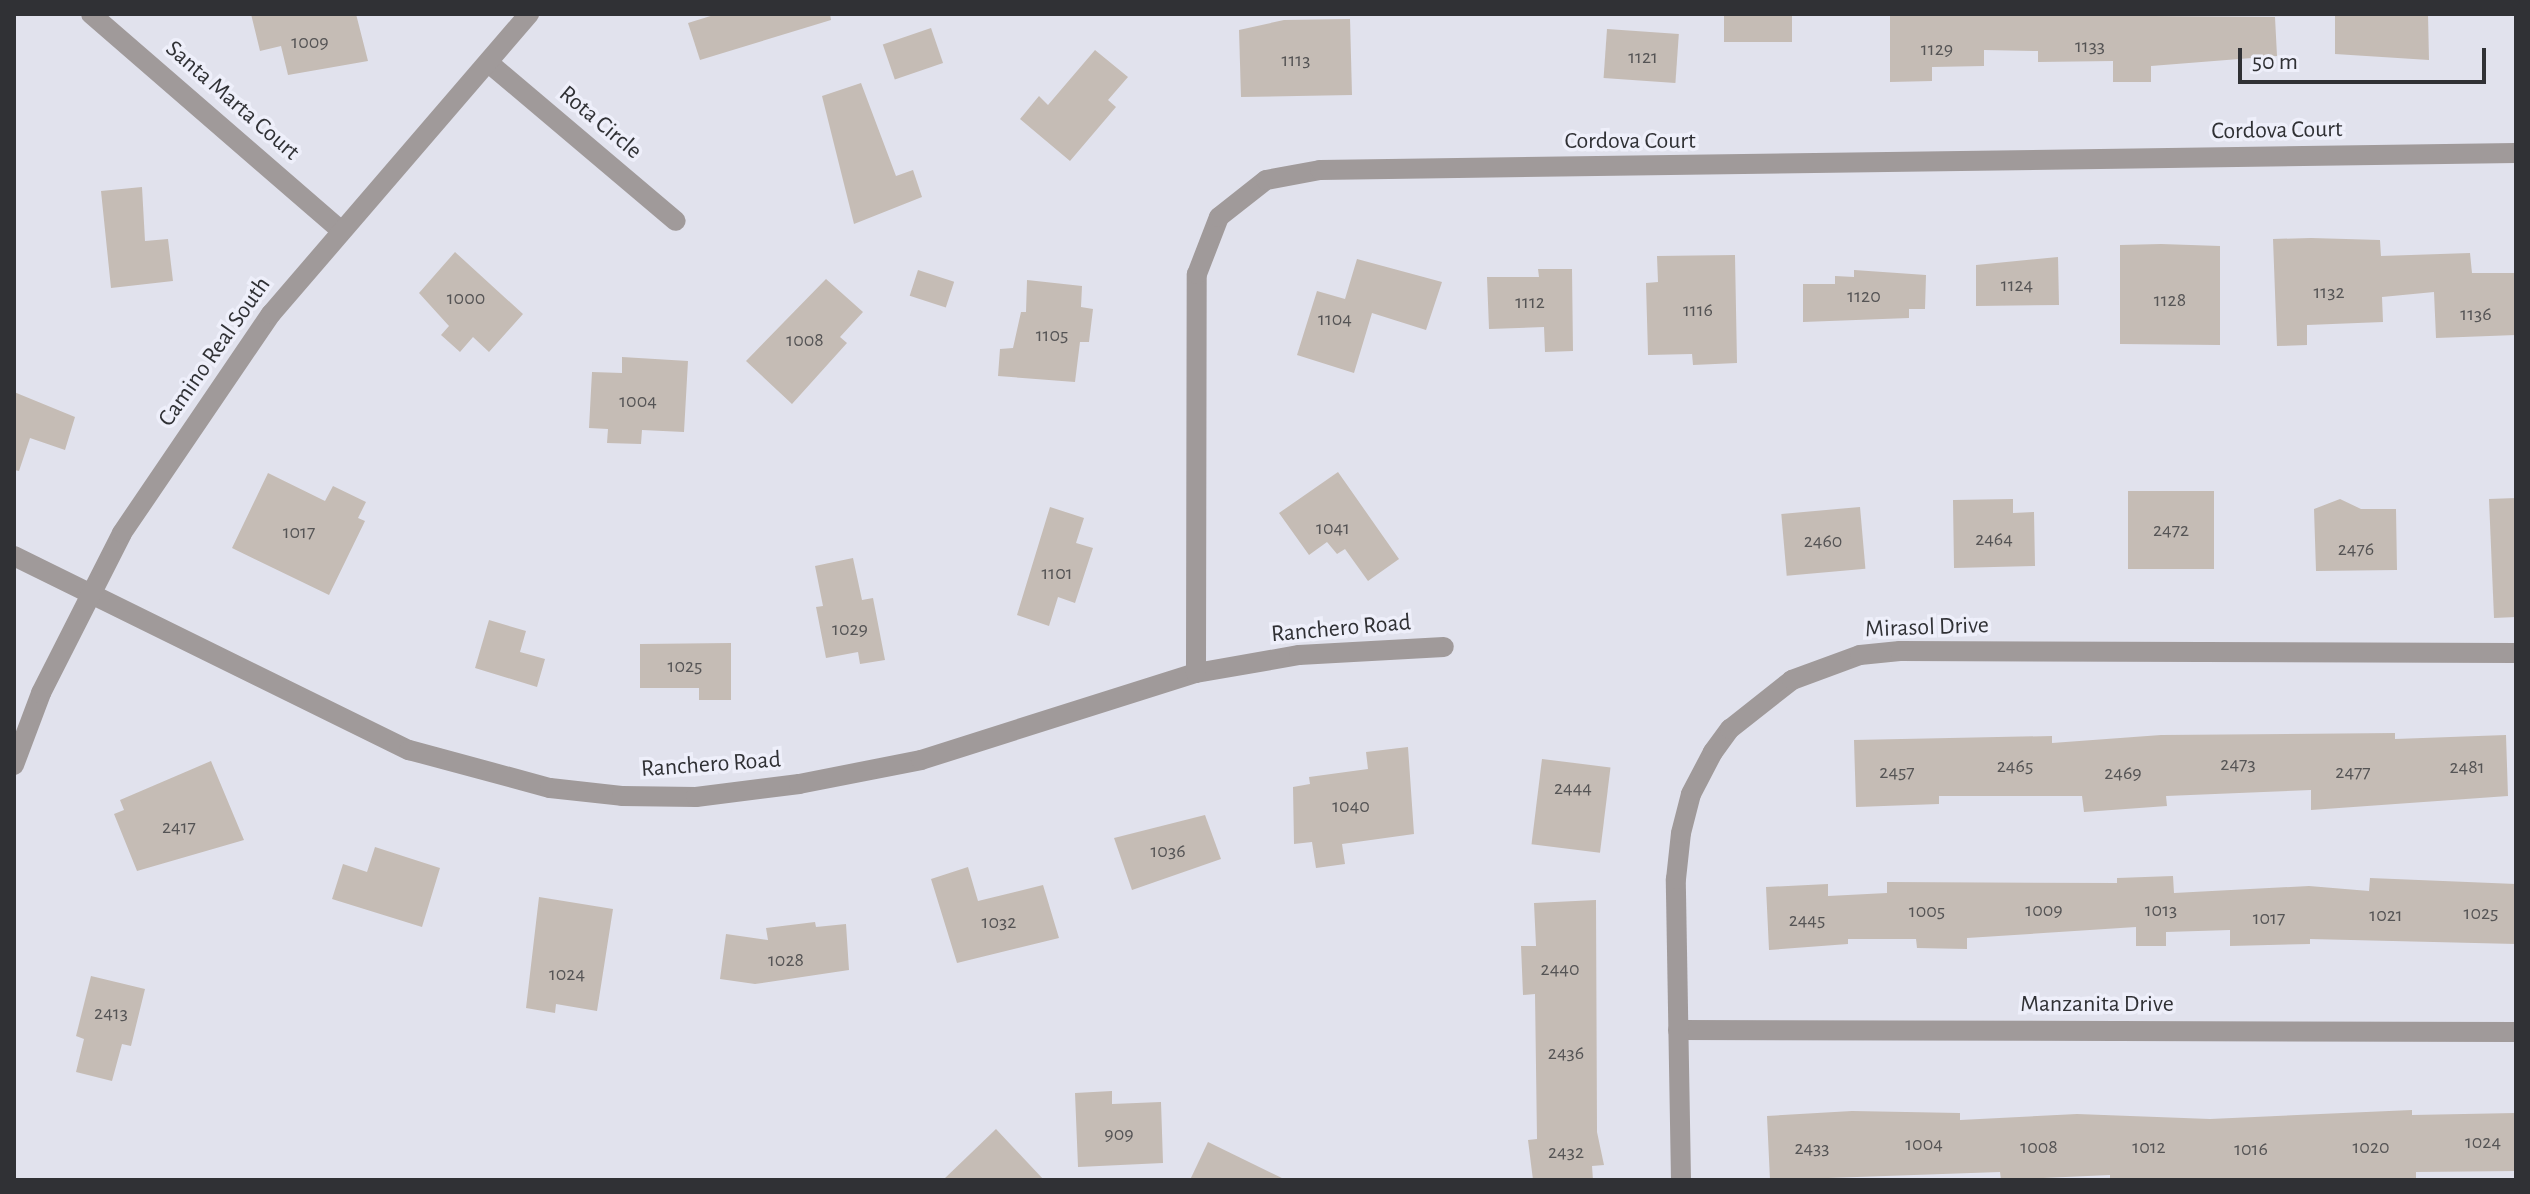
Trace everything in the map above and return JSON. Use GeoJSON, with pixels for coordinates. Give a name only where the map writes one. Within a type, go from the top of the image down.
{"type":"FeatureCollection","features":[{"type":"Feature","properties":{"kind":"street","name":"Santa Marta Court"},"geometry":{"type":"LineString","coordinates":[[91,14],[339,229]]}},
{"type":"Feature","properties":{"kind":"street","name":"Camino Real South"},"geometry":{"type":"LineString","coordinates":[[14,765],[88,594],[262,326],[339,229],[490,64],[529,14]]}},
{"type":"Feature","properties":{"kind":"street","name":"Rota Circle"},"geometry":{"type":"LineString","coordinates":[[490,64],[676,221]]}},
{"type":"Feature","properties":{"kind":"street","name":"Cordova Court"},"geometry":{"type":"LineString","coordinates":[[1196,673],[1197,274],[1219,217],[1266,180],[1320,170],[2516,153]]}},
{"type":"Feature","properties":{"kind":"street","name":"Ranchero Road"},"geometry":{"type":"LineString","coordinates":[[14,556],[409,750],[507,779],[622,796],[696,797],[784,786],[921,760],[1196,673],[1299,655],[1444,647]]}},
{"type":"Feature","properties":{"kind":"street","name":"Mirasol Drive"},"geometry":{"type":"LineString","coordinates":[[1681,1180],[1676,879],[1691,794],[1730,729],[1792,680],[1860,655],[1900,651],[2516,653]]}},
{"type":"Feature","properties":{"kind":"street","name":"Manzanita Drive"},"geometry":{"type":"LineString","coordinates":[[1678,1030],[2516,1032]]}},
{"type":"Feature","properties":{"kind":"building"},"geometry":{"type":"Polygon","coordinates":[[[251,14],[356,14],[368,61],[288,75],[281,46],[260,51],[251,14]]]}},
{"type":"Feature","properties":{"kind":"building"},"geometry":{"type":"Polygon","coordinates":[[[717,14],[830,14],[831,20],[700,60],[688,23],[717,14]]]}},
{"type":"Feature","properties":{"kind":"building"},"geometry":{"type":"Polygon","coordinates":[[[1724,14],[1792,14],[1792,42],[1724,42],[1724,14]]]}},
{"type":"Feature","properties":{"kind":"building"},"geometry":{"type":"Polygon","coordinates":[[[1890,14],[2275,17],[2277,56],[2151,66],[2151,82],[2113,82],[2113,61],[2038,62],[2038,51],[1984,50],[1984,66],[1932,67],[1932,81],[1890,82],[1890,14]]]}},
{"type":"Feature","properties":{"kind":"building"},"geometry":{"type":"Polygon","coordinates":[[[2335,14],[2428,14],[2429,60],[2335,54],[2335,14]]]}},
{"type":"Feature","properties":{"kind":"building"},"geometry":{"type":"Polygon","coordinates":[[[1350,19],[1352,95],[1241,97],[1239,30],[1284,20],[1350,19]]]}},
{"type":"Feature","properties":{"kind":"building"},"geometry":{"type":"Polygon","coordinates":[[[931,28],[943,63],[895,80],[883,45],[931,28]]]}},
{"type":"Feature","properties":{"kind":"building"},"geometry":{"type":"Polygon","coordinates":[[[1607,29],[1679,34],[1675,83],[1604,78],[1607,29]]]}},
{"type":"Feature","properties":{"kind":"building"},"geometry":{"type":"Polygon","coordinates":[[[1095,50],[1128,77],[1108,100],[1116,107],[1070,161],[1020,119],[1039,96],[1048,105],[1095,50]]]}},
{"type":"Feature","properties":{"kind":"building"},"geometry":{"type":"Polygon","coordinates":[[[861,83],[896,176],[913,170],[922,197],[854,224],[822,96],[861,83]]]}},
{"type":"Feature","properties":{"kind":"building"},"geometry":{"type":"Polygon","coordinates":[[[142,187],[145,241],[168,239],[173,281],[111,288],[101,191],[142,187]]]}},
{"type":"Feature","properties":{"kind":"building"},"geometry":{"type":"Polygon","coordinates":[[[2273,239],[2380,240],[2381,256],[2470,253],[2472,273],[2516,273],[2516,335],[2436,338],[2434,292],[2382,297],[2383,322],[2307,325],[2307,345],[2277,346],[2273,239]]]}},
{"type":"Feature","properties":{"kind":"building"},"geometry":{"type":"Polygon","coordinates":[[[2120,245],[2220,246],[2220,345],[2120,344],[2120,245]]]}},
{"type":"Feature","properties":{"kind":"building"},"geometry":{"type":"Polygon","coordinates":[[[455,252],[523,314],[489,352],[473,337],[460,352],[441,335],[449,326],[419,293],[455,252]]]}},
{"type":"Feature","properties":{"kind":"building"},"geometry":{"type":"Polygon","coordinates":[[[1735,255],[1737,363],[1693,365],[1692,354],[1648,355],[1646,283],[1658,282],[1657,256],[1735,255]]]}},
{"type":"Feature","properties":{"kind":"building"},"geometry":{"type":"Polygon","coordinates":[[[2058,257],[2059,305],[1976,306],[1976,265],[2058,257]]]}},
{"type":"Feature","properties":{"kind":"building"},"geometry":{"type":"Polygon","coordinates":[[[1357,259],[1442,282],[1426,330],[1372,313],[1354,373],[1297,355],[1317,291],[1345,299],[1357,259]]]}},
{"type":"Feature","properties":{"kind":"building"},"geometry":{"type":"Polygon","coordinates":[[[1538,269],[1572,269],[1573,351],[1545,352],[1544,327],[1489,329],[1487,277],[1539,277],[1538,269]]]}},
{"type":"Feature","properties":{"kind":"building"},"geometry":{"type":"Polygon","coordinates":[[[918,270],[954,282],[946,307],[910,296],[918,270]]]}},
{"type":"Feature","properties":{"kind":"building"},"geometry":{"type":"Polygon","coordinates":[[[1854,270],[1926,275],[1925,309],[1909,309],[1909,318],[1803,322],[1803,284],[1835,284],[1835,276],[1854,277],[1854,270]]]}},
{"type":"Feature","properties":{"kind":"building"},"geometry":{"type":"Polygon","coordinates":[[[826,279],[863,312],[840,337],[847,343],[792,404],[746,361],[826,279]]]}},
{"type":"Feature","properties":{"kind":"building"},"geometry":{"type":"Polygon","coordinates":[[[1027,280],[1082,286],[1081,307],[1093,309],[1089,342],[1080,342],[1075,382],[998,376],[1000,349],[1013,348],[1021,312],[1026,312],[1027,280]]]}},
{"type":"Feature","properties":{"kind":"building"},"geometry":{"type":"Polygon","coordinates":[[[622,357],[688,361],[684,432],[642,430],[641,444],[607,443],[608,429],[589,428],[592,372],[622,373],[622,357]]]}},
{"type":"Feature","properties":{"kind":"building"},"geometry":{"type":"Polygon","coordinates":[[[14,392],[75,417],[65,450],[30,438],[19,471],[14,470],[14,392]]]}},
{"type":"Feature","properties":{"kind":"building"},"geometry":{"type":"Polygon","coordinates":[[[1338,472],[1399,559],[1368,581],[1345,549],[1337,554],[1327,542],[1309,555],[1279,513],[1338,472]]]}},
{"type":"Feature","properties":{"kind":"building"},"geometry":{"type":"Polygon","coordinates":[[[268,473],[325,501],[333,486],[366,502],[358,518],[365,521],[329,595],[232,548],[268,473]]]}},
{"type":"Feature","properties":{"kind":"building"},"geometry":{"type":"Polygon","coordinates":[[[2128,491],[2214,491],[2214,569],[2128,569],[2128,491]]]}},
{"type":"Feature","properties":{"kind":"building"},"geometry":{"type":"Polygon","coordinates":[[[2516,498],[2516,617],[2494,618],[2489,499],[2516,498]]]}},
{"type":"Feature","properties":{"kind":"building"},"geometry":{"type":"Polygon","coordinates":[[[2013,499],[2013,513],[2034,512],[2035,566],[1954,568],[1953,500],[2013,499]]]}},
{"type":"Feature","properties":{"kind":"building"},"geometry":{"type":"Polygon","coordinates":[[[2340,499],[2361,509],[2396,509],[2397,570],[2316,571],[2314,509],[2340,499]]]}},
{"type":"Feature","properties":{"kind":"building"},"geometry":{"type":"Polygon","coordinates":[[[1050,507],[1084,518],[1076,543],[1093,548],[1075,603],[1058,597],[1049,626],[1017,615],[1050,507]]]}},
{"type":"Feature","properties":{"kind":"building"},"geometry":{"type":"Polygon","coordinates":[[[1860,507],[1865,569],[1787,576],[1781,514],[1860,507]]]}},
{"type":"Feature","properties":{"kind":"building"},"geometry":{"type":"Polygon","coordinates":[[[853,558],[862,600],[873,598],[885,660],[860,664],[858,652],[826,658],[816,607],[823,606],[815,566],[853,558]]]}},
{"type":"Feature","properties":{"kind":"building"},"geometry":{"type":"Polygon","coordinates":[[[489,620],[526,631],[520,652],[545,659],[537,687],[475,668],[489,620]]]}},
{"type":"Feature","properties":{"kind":"building"},"geometry":{"type":"Polygon","coordinates":[[[731,643],[731,700],[699,700],[699,688],[640,688],[640,644],[731,643]]]}},
{"type":"Feature","properties":{"kind":"building"},"geometry":{"type":"Polygon","coordinates":[[[2395,733],[2395,739],[2506,735],[2508,796],[2311,810],[2311,790],[2166,796],[2167,806],[2084,812],[2082,796],[1939,796],[1939,804],[1856,807],[1854,740],[2052,736],[2052,743],[2161,735],[2395,733]]]}},
{"type":"Feature","properties":{"kind":"building"},"geometry":{"type":"Polygon","coordinates":[[[1408,747],[1414,834],[1342,844],[1345,864],[1316,868],[1312,842],[1294,844],[1293,787],[1310,784],[1309,777],[1368,769],[1366,752],[1408,747]]]}},
{"type":"Feature","properties":{"kind":"building"},"geometry":{"type":"Polygon","coordinates":[[[1542,759],[1610,767],[1600,853],[1532,844],[1542,759]]]}},
{"type":"Feature","properties":{"kind":"building"},"geometry":{"type":"Polygon","coordinates":[[[211,761],[244,840],[137,871],[114,814],[124,810],[120,800],[211,761]]]}},
{"type":"Feature","properties":{"kind":"building"},"geometry":{"type":"Polygon","coordinates":[[[1205,815],[1221,859],[1132,890],[1114,838],[1205,815]]]}},
{"type":"Feature","properties":{"kind":"building"},"geometry":{"type":"Polygon","coordinates":[[[375,847],[440,868],[422,927],[332,899],[343,864],[367,872],[375,847]]]}},
{"type":"Feature","properties":{"kind":"building"},"geometry":{"type":"Polygon","coordinates":[[[968,867],[978,901],[1043,885],[1059,938],[957,963],[931,879],[968,867]]]}},
{"type":"Feature","properties":{"kind":"building"},"geometry":{"type":"Polygon","coordinates":[[[2173,876],[2174,893],[2309,886],[2369,891],[2370,878],[2516,884],[2516,944],[2310,939],[2310,944],[2230,946],[2230,930],[2166,932],[2166,946],[2136,946],[2136,927],[1967,938],[1967,949],[1917,948],[1916,939],[1848,939],[1848,944],[1769,950],[1766,887],[1828,884],[1828,896],[1887,893],[1887,882],[2117,883],[2117,878],[2173,876]]]}},
{"type":"Feature","properties":{"kind":"building"},"geometry":{"type":"Polygon","coordinates":[[[539,897],[613,909],[597,1011],[556,1004],[555,1013],[526,1008],[539,897]]]}},
{"type":"Feature","properties":{"kind":"building"},"geometry":{"type":"Polygon","coordinates":[[[1596,900],[1597,1132],[1604,1165],[1592,1166],[1593,1180],[1533,1180],[1528,1140],[1537,1139],[1535,994],[1523,995],[1521,946],[1536,946],[1534,903],[1596,900]]]}},
{"type":"Feature","properties":{"kind":"building"},"geometry":{"type":"Polygon","coordinates":[[[815,922],[816,927],[846,924],[849,970],[755,984],[720,979],[726,934],[768,940],[766,928],[815,922]]]}},
{"type":"Feature","properties":{"kind":"building"},"geometry":{"type":"Polygon","coordinates":[[[91,976],[145,989],[131,1046],[122,1044],[112,1081],[76,1072],[84,1039],[76,1036],[91,976]]]}},
{"type":"Feature","properties":{"kind":"building"},"geometry":{"type":"Polygon","coordinates":[[[1112,1091],[1112,1104],[1161,1102],[1163,1163],[1078,1167],[1075,1093],[1112,1091]]]}},
{"type":"Feature","properties":{"kind":"building"},"geometry":{"type":"Polygon","coordinates":[[[2412,1110],[2412,1115],[2516,1113],[2516,1171],[2416,1172],[2416,1180],[2110,1180],[2110,1175],[2001,1180],[2000,1172],[1770,1180],[1767,1116],[1852,1111],[1960,1113],[1960,1120],[2077,1114],[2210,1119],[2412,1110]]]}},
{"type":"Feature","properties":{"kind":"building"},"geometry":{"type":"Polygon","coordinates":[[[996,1129],[1044,1180],[943,1180],[996,1129]]]}},
{"type":"Feature","properties":{"kind":"building"},"geometry":{"type":"Polygon","coordinates":[[[1208,1142],[1286,1180],[1190,1180],[1208,1142]]]}}]}
